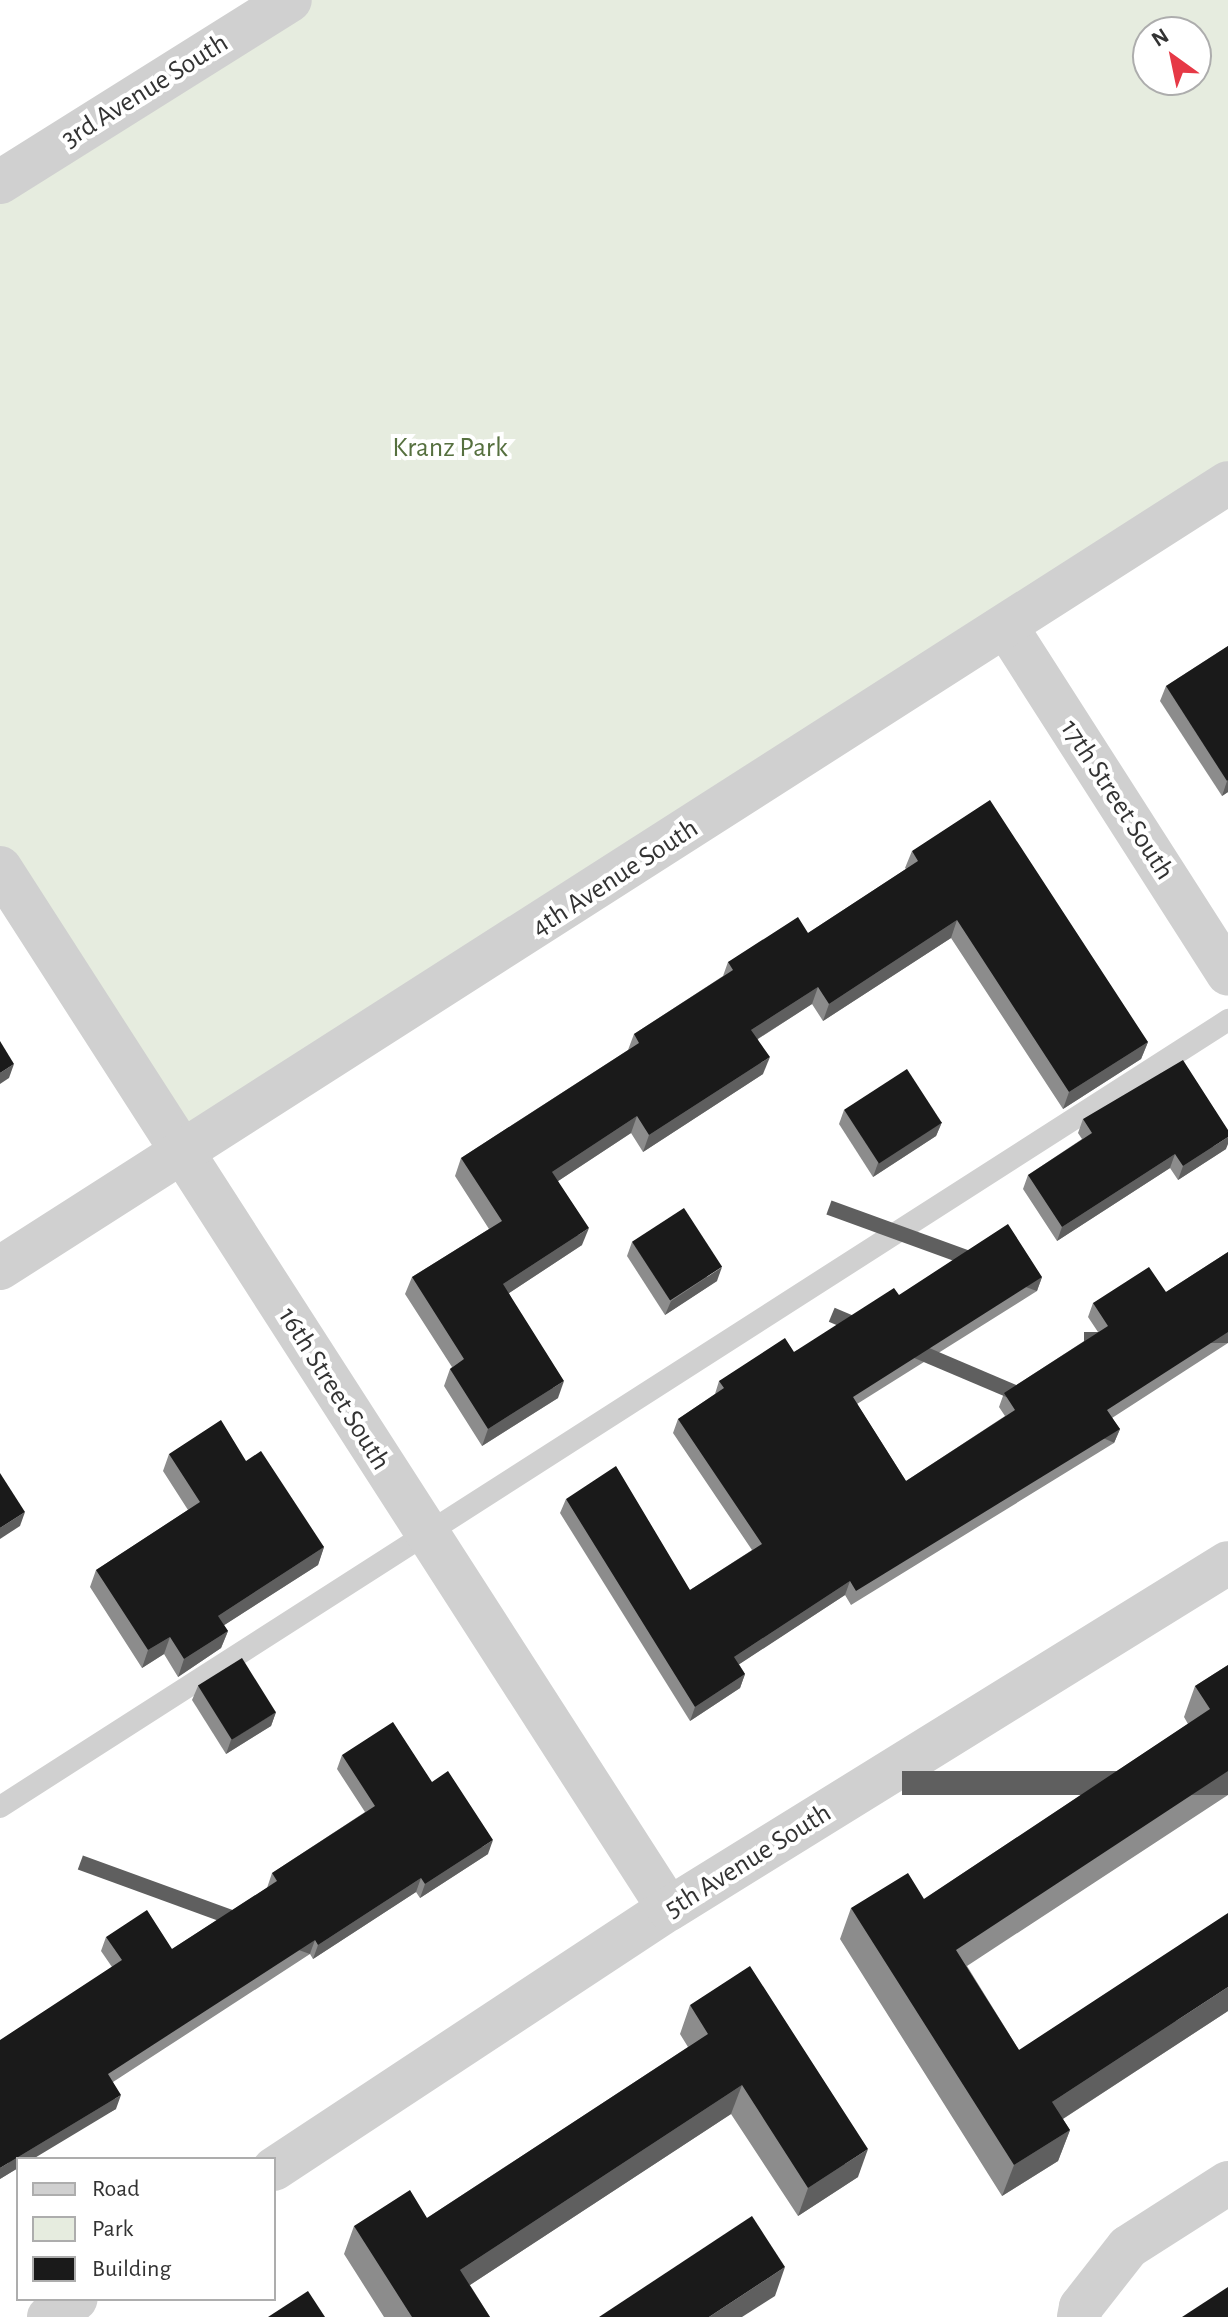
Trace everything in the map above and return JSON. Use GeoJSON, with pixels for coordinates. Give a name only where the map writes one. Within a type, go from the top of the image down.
{"type":"FeatureCollection","features":[{"type":"Feature","properties":{"kind":"street","name":"3rd Avenue South"},"geometry":{"type":"LineString","coordinates":[[0,182],[290,0]]}},
{"type":"Feature","properties":{"kind":"street","name":"4th Avenue South"},"geometry":{"type":"LineString","coordinates":[[0,1268],[1007,628],[1228,483]]}},
{"type":"Feature","properties":{"kind":"street","name":"17th Street South"},"geometry":{"type":"LineString","coordinates":[[1007,628],[1228,973]]}},
{"type":"Feature","properties":{"kind":"street","name":"16th Street South"},"geometry":{"type":"LineString","coordinates":[[0,868],[669,1909]]}},
{"type":"Feature","properties":{"kind":"street","name":"5th Avenue South"},"geometry":{"type":"LineString","coordinates":[[276,2168],[669,1909],[1228,1563]]}},
{"type":"Feature","properties":{"kind":"street"},"geometry":{"type":"LineString","coordinates":[[1079,2317],[1081,2307],[1128,2247],[1228,2183]]}},
{"type":"Feature","properties":{"kind":"street"},"geometry":{"type":"LineString","coordinates":[[49,2317],[73,2301]]}},
{"type":"Feature","properties":{"kind":"lane"},"geometry":{"type":"LineString","coordinates":[[0,1807],[1228,1020]]}},
{"type":"Feature","properties":{"kind":"green space","name":"Kranz Park"},"geometry":{"type":"Polygon","coordinates":[[[274,0],[1228,0],[1228,479],[183,1153],[0,868],[0,177],[274,0]]]}},
{"type":"Feature","properties":{"kind":"building"},"geometry":{"type":"Polygon","coordinates":[[[1228,646],[1228,780],[1227,781],[1166,686],[1228,646]]]}},
{"type":"Feature","properties":{"kind":"building"},"geometry":{"type":"Polygon","coordinates":[[[990,800],[1148,1042],[1069,1092],[957,920],[829,1004],[818,987],[751,1030],[770,1057],[649,1135],[637,1116],[552,1172],[589,1228],[503,1284],[564,1381],[488,1429],[450,1369],[464,1359],[412,1277],[502,1221],[461,1158],[639,1043],[634,1034],[733,970],[728,962],[798,917],[808,933],[918,861],[912,851],[990,800]]]}},
{"type":"Feature","properties":{"kind":"building"},"geometry":{"type":"Polygon","coordinates":[[[0,1041],[14,1064],[0,1073],[0,1041]]]}},
{"type":"Feature","properties":{"kind":"building"},"geometry":{"type":"Polygon","coordinates":[[[1183,1060],[1228,1130],[1228,1137],[1183,1166],[1175,1154],[1062,1227],[1028,1175],[1092,1133],[1083,1119],[1183,1060]]]}},
{"type":"Feature","properties":{"kind":"building"},"geometry":{"type":"Polygon","coordinates":[[[907,1069],[942,1123],[879,1164],[844,1110],[907,1069]]]}},
{"type":"Feature","properties":{"kind":"building"},"geometry":{"type":"Polygon","coordinates":[[[684,1208],[722,1267],[670,1300],[632,1242],[684,1208]]]}},
{"type":"Feature","properties":{"kind":"building"},"geometry":{"type":"Polygon","coordinates":[[[1008,1224],[1042,1277],[853,1397],[906,1481],[1015,1410],[1004,1393],[1108,1326],[1093,1303],[1149,1267],[1166,1292],[1228,1252],[1228,1332],[1107,1410],[1120,1429],[856,1591],[850,1581],[734,1657],[745,1674],[695,1707],[566,1499],[616,1466],[690,1590],[762,1544],[678,1419],[724,1388],[719,1381],[785,1338],[794,1352],[894,1288],[899,1295],[1008,1224]]]}},
{"type":"Feature","properties":{"kind":"building"},"geometry":{"type":"Polygon","coordinates":[[[221,1420],[246,1461],[261,1451],[324,1547],[218,1616],[228,1631],[184,1659],[170,1637],[148,1650],[96,1570],[200,1502],[169,1454],[221,1420]]]}},
{"type":"Feature","properties":{"kind":"building"},"geometry":{"type":"Polygon","coordinates":[[[0,1473],[25,1512],[0,1528],[0,1473]]]}},
{"type":"Feature","properties":{"kind":"building"},"geometry":{"type":"Polygon","coordinates":[[[242,1658],[276,1712],[232,1740],[198,1686],[242,1658]]]}},
{"type":"Feature","properties":{"kind":"building"},"geometry":{"type":"Polygon","coordinates":[[[1228,1665],[1228,1771],[956,1950],[1019,2050],[1228,1913],[1228,1987],[1052,2102],[1070,2130],[1014,2165],[851,1908],[908,1873],[924,1899],[1210,1709],[1195,1686],[1228,1665]]]}},
{"type":"Feature","properties":{"kind":"building"},"geometry":{"type":"Polygon","coordinates":[[[393,1722],[432,1782],[448,1771],[493,1840],[425,1884],[421,1878],[318,1945],[315,1940],[108,2074],[121,2095],[0,2168],[0,2040],[122,1960],[106,1937],[147,1910],[172,1949],[277,1881],[272,1873],[375,1806],[342,1755],[393,1722]]]}},
{"type":"Feature","properties":{"kind":"building"},"geometry":{"type":"Polygon","coordinates":[[[750,1966],[868,2149],[808,2188],[742,2085],[460,2270],[490,2317],[412,2317],[354,2226],[410,2190],[427,2218],[708,2034],[690,2005],[750,1966]]]}},
{"type":"Feature","properties":{"kind":"building"},"geometry":{"type":"Polygon","coordinates":[[[752,2216],[785,2267],[709,2317],[599,2317],[752,2216]]]}},
{"type":"Feature","properties":{"kind":"building"},"geometry":{"type":"Polygon","coordinates":[[[1228,2287],[1228,2317],[1182,2317],[1228,2287]]]}},
{"type":"Feature","properties":{"kind":"building"},"geometry":{"type":"Polygon","coordinates":[[[308,2291],[325,2317],[268,2317],[308,2291]]]}}]}
